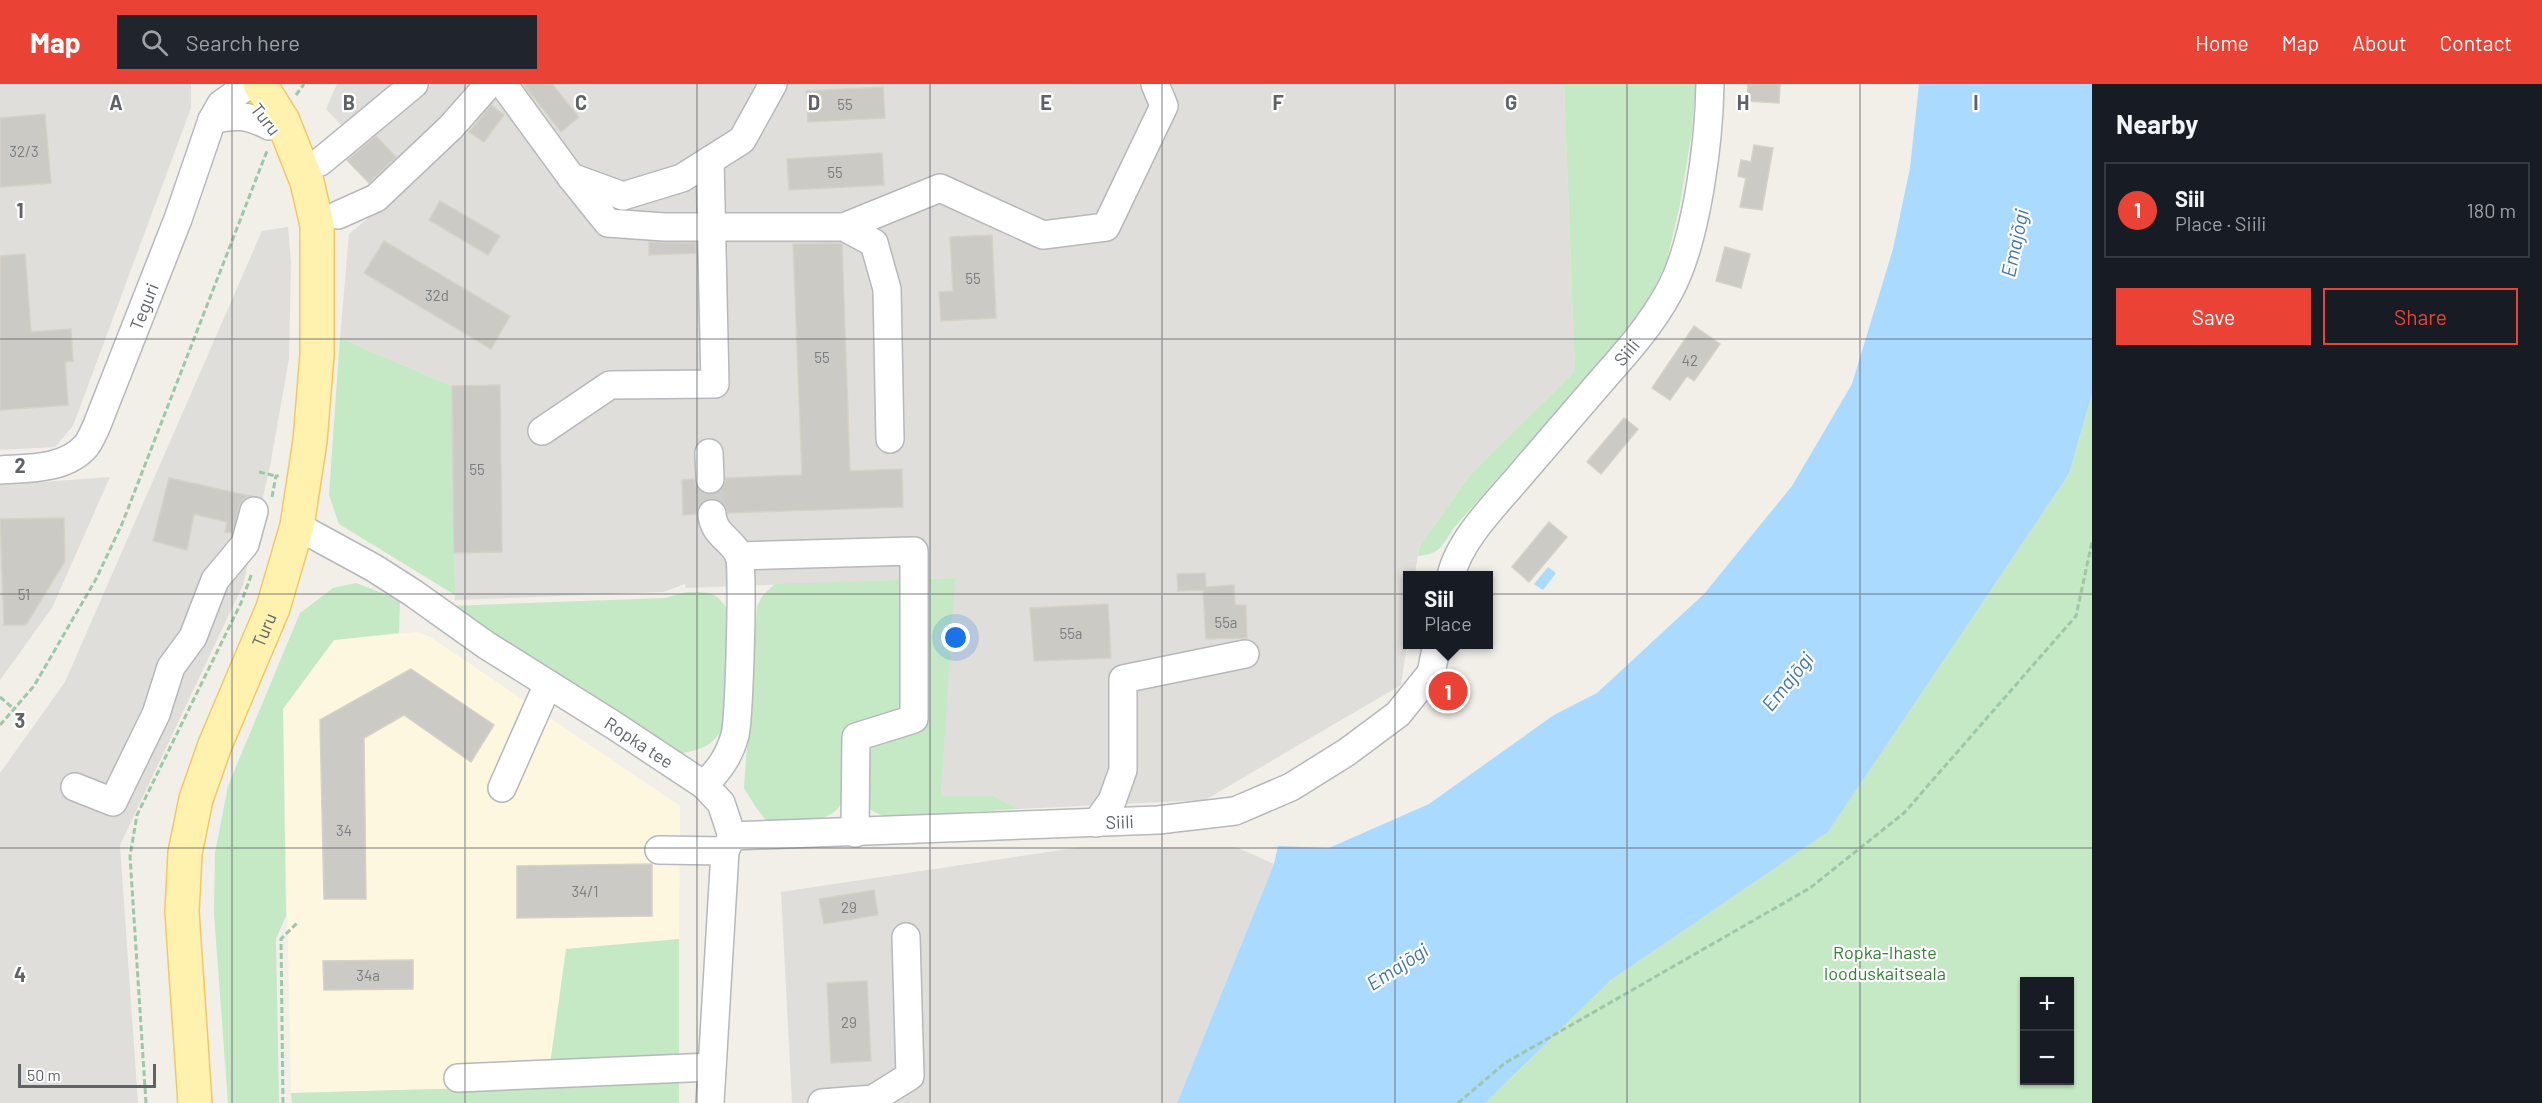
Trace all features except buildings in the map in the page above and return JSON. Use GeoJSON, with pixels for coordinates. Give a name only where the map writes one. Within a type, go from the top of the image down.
{"type":"FeatureCollection","features":[{"type":"Feature","properties":{"kind":"main road","name":"Turu"},"geometry":{"type":"LineString","coordinates":[[248,85],[269,126],[307,157]]}},
{"type":"Feature","properties":{"kind":"main road","name":"Turu"},"geometry":{"type":"LineString","coordinates":[[195,1103],[182,912],[185,853],[196,800],[215,745],[273,608],[297,526],[312,420],[317,355],[317,225],[307,182],[307,157],[283,121],[248,85]]}},
{"type":"Feature","properties":{"kind":"street"},"geometry":{"type":"LineString","coordinates":[[210,84],[212,120],[240,115],[252,117],[269,126]]}},
{"type":"Feature","properties":{"kind":"street"},"geometry":{"type":"LineString","coordinates":[[307,157],[414,84]]}},
{"type":"Feature","properties":{"kind":"street"},"geometry":{"type":"LineString","coordinates":[[338,214],[376,198],[451,127],[489,84]]}},
{"type":"Feature","properties":{"kind":"street"},"geometry":{"type":"LineString","coordinates":[[503,84],[608,223],[664,227],[844,227],[940,188],[1043,235],[1106,227],[1164,106],[1155,84]]}},
{"type":"Feature","properties":{"kind":"street"},"geometry":{"type":"LineString","coordinates":[[571,177],[623,196],[682,178],[742,140],[773,84]]}},
{"type":"Feature","properties":{"kind":"street","name":"Siili"},"geometry":{"type":"LineString","coordinates":[[1452,571],[1454,560],[1488,513],[1644,332],[1670,291],[1685,252],[1695,214],[1709,114],[1710,84]]}},
{"type":"Feature","properties":{"kind":"street","name":"Teguri"},"geometry":{"type":"LineString","coordinates":[[0,470],[41,467],[68,460],[86,446],[97,425],[174,230],[212,120],[221,104],[248,85]]}},
{"type":"Feature","properties":{"kind":"street"},"geometry":{"type":"LineString","coordinates":[[542,431],[610,385],[715,384],[710,160]]}},
{"type":"Feature","properties":{"kind":"street"},"geometry":{"type":"LineString","coordinates":[[844,227],[874,243],[887,289],[890,439]]}},
{"type":"Feature","properties":{"kind":"street"},"geometry":{"type":"LineString","coordinates":[[75,788],[113,802],[156,714],[171,667],[193,637],[214,580],[245,544],[254,511]]}},
{"type":"Feature","properties":{"kind":"street"},"geometry":{"type":"LineString","coordinates":[[704,785],[725,763],[735,734],[741,602],[739,556],[712,525],[712,514]]}},
{"type":"Feature","properties":{"kind":"street","name":"Ropka tee"},"geometry":{"type":"LineString","coordinates":[[297,526],[394,580],[486,645],[704,785],[721,803],[729,844],[710,1103]]}},
{"type":"Feature","properties":{"kind":"street"},"geometry":{"type":"LineString","coordinates":[[739,556],[914,551],[914,719],[856,737],[855,833]]}},
{"type":"Feature","properties":{"kind":"street","name":"Siili"},"geometry":{"type":"LineString","coordinates":[[659,850],[855,833],[1158,820],[1235,811],[1291,787],[1347,752],[1398,714],[1431,673],[1436,649]]}},
{"type":"Feature","properties":{"kind":"street"},"geometry":{"type":"LineString","coordinates":[[1096,823],[1112,801],[1123,770],[1123,679],[1245,654]]}},
{"type":"Feature","properties":{"kind":"street"},"geometry":{"type":"LineString","coordinates":[[501,788],[548,684]]}},
{"type":"Feature","properties":{"kind":"street"},"geometry":{"type":"LineString","coordinates":[[822,1103],[873,1099],[910,1076],[906,937]]}},
{"type":"Feature","properties":{"kind":"street"},"geometry":{"type":"LineString","coordinates":[[458,1078],[711,1067]]}},
{"type":"Feature","properties":{"kind":"path"},"geometry":{"type":"LineString","coordinates":[[0,725],[40,677],[96,579],[122,524],[253,184]]}},
{"type":"Feature","properties":{"kind":"path"},"geometry":{"type":"LineString","coordinates":[[259,472],[276,476]]}},
{"type":"Feature","properties":{"kind":"path"},"geometry":{"type":"LineString","coordinates":[[1458,1103],[1505,1064],[1810,888],[1904,813],[2076,616],[2092,542]]}},
{"type":"Feature","properties":{"kind":"path"},"geometry":{"type":"LineString","coordinates":[[0,697],[14,709]]}},
{"type":"Feature","properties":{"kind":"path"},"geometry":{"type":"LineString","coordinates":[[283,1103],[281,939],[297,923]]}},
{"type":"Feature","properties":{"kind":"shaded area"},"geometry":{"type":"Polygon","coordinates":[[[0,84],[191,84],[191,108],[73,426],[55,447],[0,450],[0,84]]]}},
{"type":"Feature","properties":{"kind":"shaded area"},"geometry":{"type":"Polygon","coordinates":[[[337,84],[1564,84],[1575,371],[1470,475],[1419,547],[1416,571],[1403,571],[1403,649],[1406,649],[1401,685],[1205,800],[1018,809],[994,796],[941,796],[954,578],[686,588],[685,584],[663,592],[455,600],[452,386],[340,338],[349,234],[403,189],[326,109],[337,84]]]}},
{"type":"Feature","properties":{"kind":"shaded area"},"geometry":{"type":"Polygon","coordinates":[[[288,227],[291,262],[289,359],[270,466],[243,585],[120,845],[138,1103],[0,1103],[0,773],[65,682],[262,231],[288,227]]]}},
{"type":"Feature","properties":{"kind":"shaded area"},"geometry":{"type":"Polygon","coordinates":[[[110,477],[52,608],[0,680],[0,485],[110,477]]]}},
{"type":"Feature","properties":{"kind":"shaded area"},"geometry":{"type":"Polygon","coordinates":[[[418,632],[430,637],[680,806],[679,939],[566,949],[548,1086],[291,1093],[283,709],[334,640],[418,632]]]}},
{"type":"Feature","properties":{"kind":"shaded area"},"geometry":{"type":"Polygon","coordinates":[[[1082,847],[1236,847],[1274,864],[1177,1103],[792,1103],[781,892],[1082,847]]]}},
{"type":"Feature","properties":{"kind":"green space"},"geometry":{"type":"Polygon","coordinates":[[[1564,84],[1696,84],[1692,131],[1680,205],[1667,260],[1654,289],[1628,330],[1453,529],[1440,548],[1418,556],[1419,547],[1470,475],[1575,371],[1564,84]]]}},
{"type":"Feature","properties":{"kind":"green space"},"geometry":{"type":"Polygon","coordinates":[[[340,338],[452,386],[455,595],[339,524],[329,495],[340,338]]]}},
{"type":"Feature","properties":{"kind":"green space","name":"Ropka-Ihaste looduskaitseala"},"geometry":{"type":"Polygon","coordinates":[[[2092,394],[2092,1103],[1485,1103],[1611,980],[1828,832],[2069,474],[2092,394]]]}},
{"type":"Feature","properties":{"kind":"green space"},"geometry":{"type":"Polygon","coordinates":[[[955,578],[941,796],[994,796],[1018,809],[885,817],[865,807],[867,763],[870,758],[845,758],[844,794],[835,811],[828,816],[808,821],[768,823],[744,788],[757,606],[763,595],[775,584],[955,578]]]}},
{"type":"Feature","properties":{"kind":"green space"},"geometry":{"type":"Polygon","coordinates":[[[356,583],[400,600],[399,633],[334,640],[283,709],[286,916],[276,939],[279,1103],[228,1103],[214,913],[215,853],[228,786],[300,613],[333,588],[356,583]]]}},
{"type":"Feature","properties":{"kind":"green space"},"geometry":{"type":"Polygon","coordinates":[[[687,592],[711,594],[719,599],[728,610],[724,727],[715,739],[705,746],[679,754],[450,606],[665,598],[687,592]]]}},
{"type":"Feature","properties":{"kind":"green space"},"geometry":{"type":"Polygon","coordinates":[[[679,939],[679,1103],[292,1103],[291,1093],[547,1086],[566,949],[679,939]]]}},
{"type":"Feature","properties":{"kind":"water","name":"Emajõgi"},"geometry":{"type":"Polygon","coordinates":[[[1919,84],[2092,84],[2092,394],[2069,474],[1828,832],[1611,980],[1485,1103],[1177,1103],[1274,864],[1278,846],[1329,848],[1429,804],[1554,715],[1597,693],[1704,594],[1792,486],[1852,384],[1893,249],[1910,168],[1919,84]]]}},
{"type":"Feature","properties":{"kind":"water"},"geometry":{"type":"Polygon","coordinates":[[[1548,567],[1556,573],[1543,590],[1534,584],[1548,567]]]}},
{"type":"Feature","properties":{"kind":"tunnel"},"geometry":{"type":"LineString","coordinates":[[710,479],[712,514]]}},
{"type":"Feature","properties":{"kind":"place","name":"Siil"},"geometry":{"type":"Point","coordinates":[1448,691]}}]}
